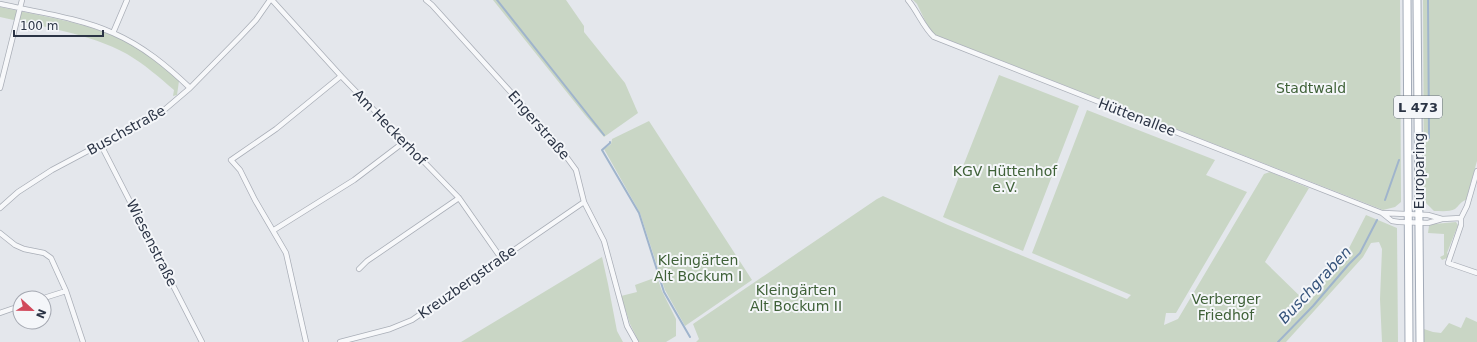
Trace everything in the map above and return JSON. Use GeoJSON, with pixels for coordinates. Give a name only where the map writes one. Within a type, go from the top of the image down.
{"type":"FeatureCollection","features":[{"type":"Feature","properties":{"kind":"main road","name":"Europaring"},"geometry":{"type":"LineString","coordinates":[[1407,0],[1409,342]]}},
{"type":"Feature","properties":{"kind":"main road","name":"Europaring"},"geometry":{"type":"LineString","coordinates":[[1418,0],[1420,342]]}},
{"type":"Feature","properties":{"kind":"street"},"geometry":{"type":"LineString","coordinates":[[0,88],[22,0]]}},
{"type":"Feature","properties":{"kind":"street"},"geometry":{"type":"LineString","coordinates":[[112,32],[127,0]]}},
{"type":"Feature","properties":{"kind":"street","name":"Am Heckerhof"},"geometry":{"type":"LineString","coordinates":[[271,0],[341,76],[459,198],[501,258]]}},
{"type":"Feature","properties":{"kind":"street","name":"Buschstraße"},"geometry":{"type":"LineString","coordinates":[[0,208],[18,192],[52,170],[163,111],[190,88],[256,20],[271,0]]}},
{"type":"Feature","properties":{"kind":"street","name":"Engerstraße"},"geometry":{"type":"LineString","coordinates":[[426,0],[554,140],[576,170],[584,202],[604,241],[627,326],[636,342]]}},
{"type":"Feature","properties":{"kind":"street","name":"Hüttenallee"},"geometry":{"type":"LineString","coordinates":[[908,0],[916,10],[927,30],[934,37],[1382,213],[1392,221],[1428,223],[1442,219]]}},
{"type":"Feature","properties":{"kind":"street"},"geometry":{"type":"LineString","coordinates":[[0,4],[84,23],[112,32],[157,58],[190,88]]}},
{"type":"Feature","properties":{"kind":"street"},"geometry":{"type":"LineString","coordinates":[[306,342],[286,253],[274,230],[255,200],[240,170],[231,160],[276,129],[341,76]]}},
{"type":"Feature","properties":{"kind":"street"},"geometry":{"type":"LineString","coordinates":[[274,230],[354,180],[404,142]]}},
{"type":"Feature","properties":{"kind":"street","name":"Wiesenstraße"},"geometry":{"type":"LineString","coordinates":[[101,145],[202,342]]}},
{"type":"Feature","properties":{"kind":"street"},"geometry":{"type":"LineString","coordinates":[[1477,171],[1448,263],[1477,273]]}},
{"type":"Feature","properties":{"kind":"street"},"geometry":{"type":"LineString","coordinates":[[359,269],[367,261],[459,198]]}},
{"type":"Feature","properties":{"kind":"street","name":"Kreuzbergstraße"},"geometry":{"type":"LineString","coordinates":[[340,342],[390,329],[412,320],[584,202]]}},
{"type":"Feature","properties":{"kind":"street","name":"Hüttenallee"},"geometry":{"type":"LineString","coordinates":[[1382,213],[1432,215],[1442,219]]}},
{"type":"Feature","properties":{"kind":"street"},"geometry":{"type":"LineString","coordinates":[[1442,219],[1461,218]]}},
{"type":"Feature","properties":{"kind":"street"},"geometry":{"type":"LineString","coordinates":[[0,233],[15,245],[24,249],[44,253],[51,258],[66,290],[83,342]]}},
{"type":"Feature","properties":{"kind":"street"},"geometry":{"type":"LineString","coordinates":[[52,295],[66,290]]}},
{"type":"Feature","properties":{"kind":"street"},"geometry":{"type":"LineString","coordinates":[[0,313],[12,309]]}},
{"type":"Feature","properties":{"kind":"green space"},"geometry":{"type":"Polygon","coordinates":[[[493,0],[566,0],[584,26],[584,32],[625,83],[638,113],[604,137],[493,0]]]}},
{"type":"Feature","properties":{"kind":"green space","name":"Stadtwald"},"geometry":{"type":"Polygon","coordinates":[[[913,0],[1400,0],[1401,202],[1395,207],[1383,210],[931,33],[917,4],[913,0]]]}},
{"type":"Feature","properties":{"kind":"green space"},"geometry":{"type":"Polygon","coordinates":[[[1423,0],[1477,0],[1477,161],[1466,200],[1461,202],[1455,209],[1448,211],[1434,211],[1424,201],[1423,0]]]}},
{"type":"Feature","properties":{"kind":"green space"},"geometry":{"type":"Polygon","coordinates":[[[0,7],[96,29],[119,38],[141,49],[161,63],[179,81],[177,95],[173,96],[174,90],[145,66],[127,54],[81,36],[0,17],[0,7]]]}},
{"type":"Feature","properties":{"kind":"green space","name":"KGV Hüttenhof e.V."},"geometry":{"type":"Polygon","coordinates":[[[999,75],[1079,106],[1023,251],[943,217],[999,75]]]}},
{"type":"Feature","properties":{"kind":"green space"},"geometry":{"type":"Polygon","coordinates":[[[1087,110],[1215,160],[1206,175],[1247,192],[1176,313],[1166,313],[1164,325],[1178,319],[1264,174],[1270,172],[1309,188],[1265,262],[1308,304],[1347,252],[1366,215],[1397,228],[1398,342],[1382,342],[1380,299],[1382,249],[1379,242],[1371,243],[1363,257],[1286,342],[696,342],[699,339],[693,324],[883,196],[948,225],[1127,299],[1131,295],[1032,253],[1087,110]]]}},
{"type":"Feature","properties":{"kind":"green space","name":"Kleingärten Alt Bockum I"},"geometry":{"type":"Polygon","coordinates":[[[649,121],[752,280],[685,326],[665,290],[640,213],[604,149],[611,144],[612,139],[649,121]]]}},
{"type":"Feature","properties":{"kind":"green space"},"geometry":{"type":"Polygon","coordinates":[[[1456,222],[1458,225],[1447,253],[1447,258],[1442,260],[1440,257],[1444,255],[1444,234],[1428,233],[1429,226],[1434,224],[1456,222]]]}},
{"type":"Feature","properties":{"kind":"green space"},"geometry":{"type":"Polygon","coordinates":[[[602,257],[617,331],[623,342],[461,342],[602,257]]]}},
{"type":"Feature","properties":{"kind":"green space"},"geometry":{"type":"Polygon","coordinates":[[[657,277],[662,291],[676,319],[676,336],[666,342],[639,342],[630,324],[621,296],[637,292],[635,285],[657,277]]]}},
{"type":"Feature","properties":{"kind":"green space"},"geometry":{"type":"Polygon","coordinates":[[[1466,317],[1477,322],[1477,342],[1424,342],[1424,329],[1441,333],[1449,323],[1461,328],[1466,317]]]}},
{"type":"Feature","properties":{"kind":"waterway"},"geometry":{"type":"LineString","coordinates":[[497,0],[604,135]]}},
{"type":"Feature","properties":{"kind":"waterway","name":"Buschgraben"},"geometry":{"type":"LineString","coordinates":[[1426,140],[1429,138],[1428,0]]}},
{"type":"Feature","properties":{"kind":"waterway"},"geometry":{"type":"LineString","coordinates":[[610,142],[602,150],[639,213],[664,292],[690,337]]}},
{"type":"Feature","properties":{"kind":"waterway","name":"Buschgraben"},"geometry":{"type":"LineString","coordinates":[[1385,200],[1399,160]]}},
{"type":"Feature","properties":{"kind":"waterway","name":"Buschgraben"},"geometry":{"type":"LineString","coordinates":[[1278,342],[1313,306],[1360,253],[1377,220]]}},
{"type":"Feature","properties":{"kind":"park label","name":"Kleingärten Alt Bockum II"},"geometry":{"type":"Point","coordinates":[796,298]}},
{"type":"Feature","properties":{"kind":"park label","name":"Verberger Friedhof"},"geometry":{"type":"Point","coordinates":[1226,308]}}]}
